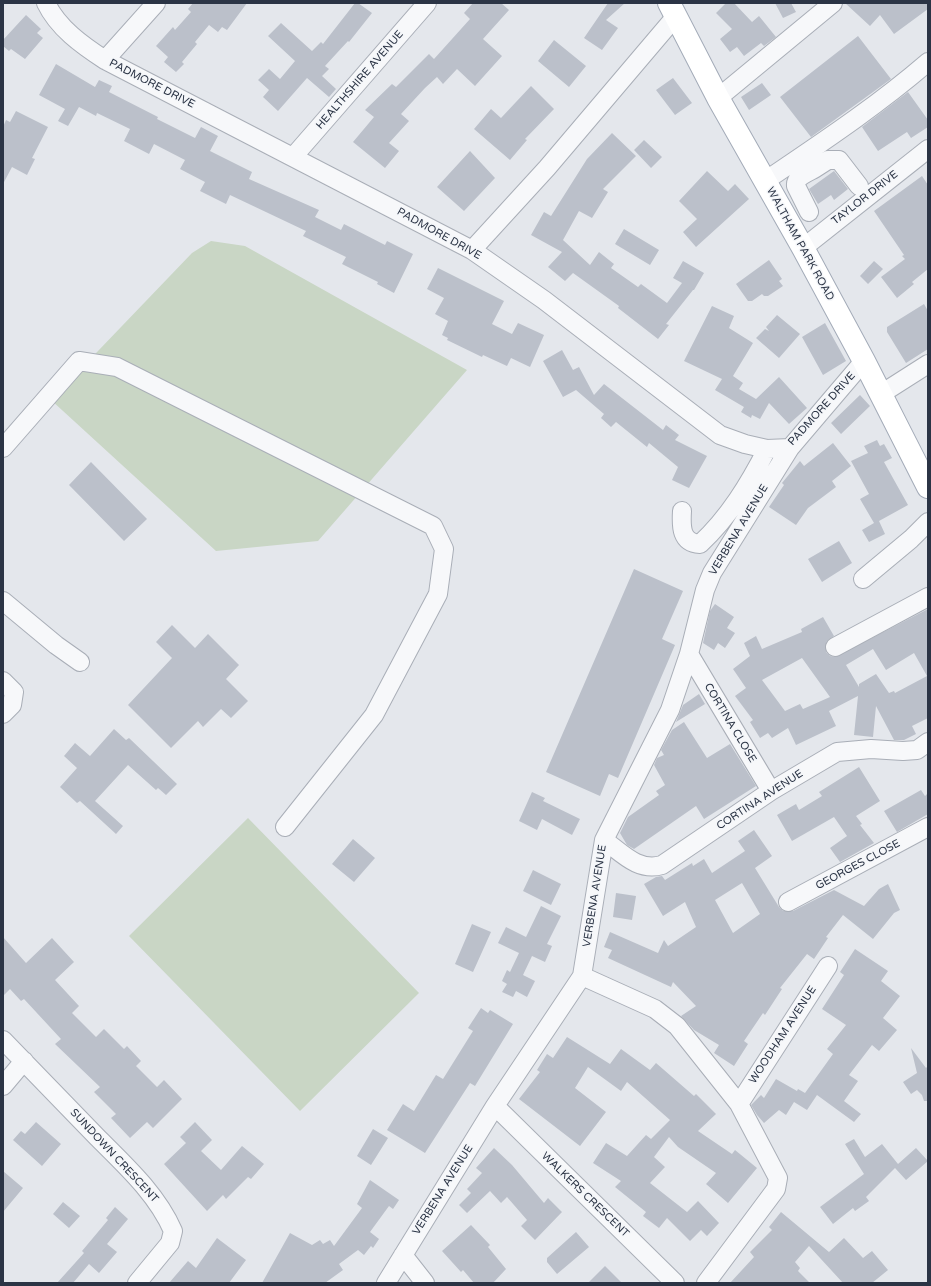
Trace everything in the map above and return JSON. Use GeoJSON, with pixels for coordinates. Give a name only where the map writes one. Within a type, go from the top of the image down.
{"type":"FeatureCollection","features":[{"type":"Feature","properties":{"kind":"main road","name":"WALTHAM PARK ROAD"},"geometry":{"type":"LineString","coordinates":[[673,10],[718,98],[803,248],[864,361],[928,487]]}},
{"type":"Feature","properties":{"kind":"street","name":"PADMORE DRIVE"},"geometry":{"type":"LineString","coordinates":[[46,3],[64,28],[81,44],[105,60],[472,250],[544,300],[720,435],[767,450],[790,448],[864,361]]}},
{"type":"Feature","properties":{"kind":"street"},"geometry":{"type":"LineString","coordinates":[[105,60],[156,3]]}},
{"type":"Feature","properties":{"kind":"street","name":"HEALTHSHIRE AVENUE"},"geometry":{"type":"LineString","coordinates":[[293,157],[427,3]]}},
{"type":"Feature","properties":{"kind":"street"},"geometry":{"type":"LineString","coordinates":[[718,98],[833,3]]}},
{"type":"Feature","properties":{"kind":"street"},"geometry":{"type":"LineString","coordinates":[[472,250],[547,168],[673,10]]}},
{"type":"Feature","properties":{"kind":"street"},"geometry":{"type":"LineString","coordinates":[[809,212],[797,190],[795,183],[809,162],[928,62]]}},
{"type":"Feature","properties":{"kind":"street","name":"TAYLOR DRIVE"},"geometry":{"type":"LineString","coordinates":[[803,248],[928,149]]}},
{"type":"Feature","properties":{"kind":"street"},"geometry":{"type":"LineString","coordinates":[[765,181],[809,162],[838,160],[859,186]]}},
{"type":"Feature","properties":{"kind":"street"},"geometry":{"type":"LineString","coordinates":[[3,448],[79,361],[117,366],[433,526],[444,549],[438,594],[374,715],[285,827]]}},
{"type":"Feature","properties":{"kind":"street"},"geometry":{"type":"LineString","coordinates":[[881,394],[928,364]]}},
{"type":"Feature","properties":{"kind":"street","name":"VERBENA AVENUE"},"geometry":{"type":"LineString","coordinates":[[386,1283],[495,1106],[582,976],[604,840],[670,710],[688,654],[705,590],[712,573],[790,448]]}},
{"type":"Feature","properties":{"kind":"street"},"geometry":{"type":"LineString","coordinates":[[682,511],[681,529],[688,541],[700,544],[717,528],[751,480],[767,450]]}},
{"type":"Feature","properties":{"kind":"street"},"geometry":{"type":"LineString","coordinates":[[863,579],[912,539],[928,522]]}},
{"type":"Feature","properties":{"kind":"street"},"geometry":{"type":"LineString","coordinates":[[835,647],[928,597]]}},
{"type":"Feature","properties":{"kind":"street"},"geometry":{"type":"LineString","coordinates":[[3,601],[56,645],[80,662]]}},
{"type":"Feature","properties":{"kind":"street","name":"CORTINA CLOSE"},"geometry":{"type":"LineString","coordinates":[[688,654],[771,792]]}},
{"type":"Feature","properties":{"kind":"street"},"geometry":{"type":"LineString","coordinates":[[3,681],[14,692],[12,705],[3,714]]}},
{"type":"Feature","properties":{"kind":"street","name":"CORTINA AVENUE"},"geometry":{"type":"LineString","coordinates":[[604,840],[639,865],[654,867],[662,865],[771,792],[836,752],[871,749],[903,751],[917,750],[928,742]]}},
{"type":"Feature","properties":{"kind":"street","name":"GEORGES CLOSE"},"geometry":{"type":"LineString","coordinates":[[788,902],[928,827]]}},
{"type":"Feature","properties":{"kind":"street","name":"WOODHAM AVENUE"},"geometry":{"type":"LineString","coordinates":[[738,1104],[828,966]]}},
{"type":"Feature","properties":{"kind":"street"},"geometry":{"type":"LineString","coordinates":[[582,976],[655,1009],[677,1026],[738,1104],[778,1178],[776,1188],[706,1283]]}},
{"type":"Feature","properties":{"kind":"street","name":"SUNDOWN CRESCENT"},"geometry":{"type":"LineString","coordinates":[[3,1040],[115,1155],[151,1194],[166,1215],[173,1231],[170,1243],[137,1283]]}},
{"type":"Feature","properties":{"kind":"street"},"geometry":{"type":"LineString","coordinates":[[3,1086],[24,1061]]}},
{"type":"Feature","properties":{"kind":"street","name":"WALKERS CRESCENT"},"geometry":{"type":"LineString","coordinates":[[495,1106],[675,1283]]}},
{"type":"Feature","properties":{"kind":"street"},"geometry":{"type":"LineString","coordinates":[[403,1255],[425,1283]]}},
{"type":"Feature","properties":{"kind":"green space"},"geometry":{"type":"Polygon","coordinates":[[[211,241],[245,246],[467,370],[318,541],[216,551],[51,400],[192,253],[211,241]]]}},
{"type":"Feature","properties":{"kind":"green space"},"geometry":{"type":"Polygon","coordinates":[[[248,818],[419,993],[300,1111],[129,936],[248,818]]]}},
{"type":"Feature","properties":{"kind":"building"},"geometry":{"type":"Polygon","coordinates":[[[193,3],[247,3],[227,30],[222,27],[218,32],[209,25],[195,42],[197,44],[182,62],[184,64],[176,72],[164,62],[168,57],[156,46],[173,27],[175,30],[191,12],[188,9],[193,3]]]}},
{"type":"Feature","properties":{"kind":"building"},"geometry":{"type":"Polygon","coordinates":[[[355,3],[358,3],[372,13],[349,42],[348,41],[325,66],[329,69],[322,76],[336,89],[329,97],[307,78],[278,111],[263,97],[269,90],[258,80],[269,69],[280,79],[295,61],[268,36],[281,23],[312,51],[321,42],[323,44],[355,3]]]}},
{"type":"Feature","properties":{"kind":"building"},"geometry":{"type":"Polygon","coordinates":[[[473,3],[501,3],[509,10],[483,39],[502,56],[475,86],[457,69],[443,84],[437,77],[425,88],[401,114],[409,121],[389,143],[399,151],[385,168],[353,142],[374,117],[365,110],[392,84],[396,87],[429,54],[434,59],[470,19],[464,13],[473,3]]]}},
{"type":"Feature","properties":{"kind":"building"},"geometry":{"type":"Polygon","coordinates":[[[608,3],[625,3],[606,20],[618,28],[602,50],[584,38],[608,3]]]}},
{"type":"Feature","properties":{"kind":"building"},"geometry":{"type":"Polygon","coordinates":[[[726,3],[734,3],[752,22],[759,16],[776,37],[764,46],[761,43],[744,56],[737,47],[730,52],[720,39],[732,29],[716,13],[726,3]]]}},
{"type":"Feature","properties":{"kind":"building"},"geometry":{"type":"Polygon","coordinates":[[[775,3],[791,3],[796,12],[783,18],[775,3]]]}},
{"type":"Feature","properties":{"kind":"building"},"geometry":{"type":"Polygon","coordinates":[[[845,3],[928,3],[928,9],[894,34],[880,15],[870,26],[845,3]]]}},
{"type":"Feature","properties":{"kind":"building"},"geometry":{"type":"Polygon","coordinates":[[[26,15],[41,29],[37,33],[43,38],[25,59],[11,49],[9,51],[3,46],[3,40],[26,15]]]}},
{"type":"Feature","properties":{"kind":"building"},"geometry":{"type":"Polygon","coordinates":[[[858,36],[891,79],[811,137],[780,97],[858,36]]]}},
{"type":"Feature","properties":{"kind":"building"},"geometry":{"type":"Polygon","coordinates":[[[554,40],[586,66],[569,87],[538,61],[554,40]]]}},
{"type":"Feature","properties":{"kind":"building"},"geometry":{"type":"Polygon","coordinates":[[[56,64],[95,87],[99,80],[112,86],[109,92],[195,138],[201,127],[218,136],[210,151],[252,172],[249,179],[319,210],[315,217],[341,230],[344,224],[385,245],[387,241],[413,254],[394,293],[377,284],[378,282],[342,264],[346,257],[303,236],[306,231],[230,195],[226,204],[200,191],[205,182],[180,169],[185,160],[154,144],[149,154],[124,141],[130,129],[97,113],[96,116],[79,107],[68,126],[58,121],[65,109],[39,95],[56,64]]]}},
{"type":"Feature","properties":{"kind":"building"},"geometry":{"type":"Polygon","coordinates":[[[673,78],[692,103],[675,115],[656,90],[673,78]]]}},
{"type":"Feature","properties":{"kind":"building"},"geometry":{"type":"Polygon","coordinates":[[[762,83],[771,95],[749,110],[741,97],[762,83]]]}},
{"type":"Feature","properties":{"kind":"building"},"geometry":{"type":"Polygon","coordinates":[[[531,86],[554,109],[525,139],[527,140],[510,160],[474,129],[491,109],[501,118],[531,86]]]}},
{"type":"Feature","properties":{"kind":"building"},"geometry":{"type":"Polygon","coordinates":[[[908,92],[928,120],[928,127],[911,138],[907,132],[878,151],[862,127],[908,92]]]}},
{"type":"Feature","properties":{"kind":"building"},"geometry":{"type":"Polygon","coordinates":[[[16,111],[48,127],[32,158],[35,159],[27,175],[12,167],[3,184],[3,127],[6,120],[10,122],[16,111]]]}},
{"type":"Feature","properties":{"kind":"building"},"geometry":{"type":"Polygon","coordinates":[[[612,133],[636,156],[603,189],[608,192],[592,218],[579,211],[563,240],[590,265],[599,252],[614,264],[611,268],[638,287],[641,284],[667,303],[682,283],[673,278],[683,261],[704,273],[694,290],[666,324],[669,325],[658,339],[618,308],[619,306],[573,273],[565,281],[548,267],[562,252],[531,235],[544,212],[551,216],[587,159],[612,133]]]}},
{"type":"Feature","properties":{"kind":"building"},"geometry":{"type":"Polygon","coordinates":[[[644,140],[662,157],[651,168],[634,150],[644,140]]]}},
{"type":"Feature","properties":{"kind":"building"},"geometry":{"type":"Polygon","coordinates":[[[470,151],[495,178],[464,211],[437,187],[470,151]]]}},
{"type":"Feature","properties":{"kind":"building"},"geometry":{"type":"Polygon","coordinates":[[[707,171],[728,191],[735,184],[749,199],[696,247],[683,232],[697,219],[679,201],[707,171]]]}},
{"type":"Feature","properties":{"kind":"building"},"geometry":{"type":"Polygon","coordinates":[[[834,171],[848,189],[834,200],[831,195],[818,204],[809,189],[834,171]]]}},
{"type":"Feature","properties":{"kind":"building"},"geometry":{"type":"Polygon","coordinates":[[[922,176],[928,185],[928,269],[912,282],[914,284],[897,298],[881,277],[905,259],[902,256],[904,255],[874,211],[922,176]]]}},
{"type":"Feature","properties":{"kind":"building"},"geometry":{"type":"Polygon","coordinates":[[[624,229],[659,250],[650,265],[615,244],[624,229]]]}},
{"type":"Feature","properties":{"kind":"building"},"geometry":{"type":"Polygon","coordinates":[[[769,260],[782,279],[779,281],[783,286],[768,296],[764,296],[762,294],[752,301],[748,301],[736,284],[769,260]]]}},
{"type":"Feature","properties":{"kind":"building"},"geometry":{"type":"Polygon","coordinates":[[[874,261],[883,269],[868,284],[860,276],[874,261]]]}},
{"type":"Feature","properties":{"kind":"building"},"geometry":{"type":"Polygon","coordinates":[[[438,268],[504,301],[492,324],[512,334],[518,323],[544,335],[530,367],[511,358],[507,366],[483,355],[482,357],[447,340],[448,338],[442,335],[448,321],[435,314],[444,298],[427,289],[438,268]]]}},
{"type":"Feature","properties":{"kind":"building"},"geometry":{"type":"Polygon","coordinates":[[[924,304],[928,311],[928,349],[906,363],[887,332],[887,327],[924,304]]]}},
{"type":"Feature","properties":{"kind":"building"},"geometry":{"type":"Polygon","coordinates":[[[712,306],[734,316],[729,328],[753,343],[733,376],[743,383],[739,389],[756,399],[779,377],[807,408],[789,424],[769,403],[760,419],[752,415],[751,418],[741,412],[744,407],[715,390],[722,379],[684,361],[712,306]]]}},
{"type":"Feature","properties":{"kind":"building"},"geometry":{"type":"Polygon","coordinates":[[[777,315],[800,334],[779,358],[756,338],[765,329],[769,331],[766,327],[777,315]]]}},
{"type":"Feature","properties":{"kind":"building"},"geometry":{"type":"Polygon","coordinates":[[[825,323],[846,361],[823,375],[802,337],[825,323]]]}},
{"type":"Feature","properties":{"kind":"building"},"geometry":{"type":"Polygon","coordinates":[[[562,350],[573,370],[579,367],[594,395],[604,384],[663,430],[666,425],[679,435],[675,440],[707,456],[689,488],[672,480],[678,467],[649,443],[647,447],[616,422],[611,427],[601,418],[604,414],[576,390],[563,397],[543,361],[562,350]]]}},
{"type":"Feature","properties":{"kind":"building"},"geometry":{"type":"Polygon","coordinates":[[[860,395],[870,406],[841,434],[831,423],[860,395]]]}},
{"type":"Feature","properties":{"kind":"building"},"geometry":{"type":"Polygon","coordinates":[[[877,440],[880,446],[884,444],[892,458],[884,462],[908,505],[879,521],[885,534],[869,542],[862,530],[874,523],[860,499],[869,494],[851,461],[868,453],[864,446],[877,440]]]}},
{"type":"Feature","properties":{"kind":"building"},"geometry":{"type":"Polygon","coordinates":[[[833,443],[851,466],[832,481],[836,487],[808,508],[796,525],[769,507],[784,485],[782,483],[800,461],[804,466],[833,443]]]}},
{"type":"Feature","properties":{"kind":"building"},"geometry":{"type":"Polygon","coordinates":[[[91,462],[147,519],[124,541],[69,485],[91,462]]]}},
{"type":"Feature","properties":{"kind":"building"},"geometry":{"type":"Polygon","coordinates":[[[839,541],[852,563],[822,582],[808,559],[839,541]]]}},
{"type":"Feature","properties":{"kind":"building"},"geometry":{"type":"Polygon","coordinates":[[[634,569],[683,591],[662,639],[675,645],[618,778],[609,774],[600,796],[546,772],[634,569]]]}},
{"type":"Feature","properties":{"kind":"building"},"geometry":{"type":"Polygon","coordinates":[[[715,604],[734,617],[727,628],[735,633],[725,648],[718,643],[714,650],[703,643],[710,611],[715,604]]]}},
{"type":"Feature","properties":{"kind":"building"},"geometry":{"type":"Polygon","coordinates":[[[928,609],[928,718],[912,726],[916,734],[904,740],[894,740],[876,706],[873,737],[854,735],[858,696],[829,711],[836,726],[796,745],[788,728],[772,738],[768,733],[760,738],[750,722],[753,720],[735,696],[746,688],[733,669],[750,656],[744,643],[756,636],[762,649],[802,632],[801,629],[823,617],[834,636],[826,642],[826,652],[830,656],[835,657],[928,609]],[[873,649],[846,665],[859,687],[859,684],[876,674],[889,693],[894,691],[895,693],[927,676],[914,653],[886,670],[873,649]],[[802,658],[762,680],[785,711],[800,704],[803,709],[830,697],[802,658]]]}},
{"type":"Feature","properties":{"kind":"building"},"geometry":{"type":"Polygon","coordinates":[[[172,625],[195,648],[208,634],[239,665],[226,679],[248,701],[231,718],[221,709],[203,727],[198,721],[171,748],[128,705],[172,658],[156,642],[172,625]]]}},
{"type":"Feature","properties":{"kind":"building"},"geometry":{"type":"Polygon","coordinates":[[[699,694],[705,704],[676,722],[683,705],[699,694]]]}},
{"type":"Feature","properties":{"kind":"building"},"geometry":{"type":"Polygon","coordinates":[[[684,722],[707,758],[730,744],[756,786],[704,819],[696,806],[634,849],[627,845],[620,833],[628,817],[659,795],[656,791],[665,785],[654,765],[657,758],[664,755],[661,750],[672,730],[684,722]]]}},
{"type":"Feature","properties":{"kind":"building"},"geometry":{"type":"Polygon","coordinates":[[[114,729],[126,740],[129,738],[177,784],[166,795],[158,788],[156,790],[128,765],[95,801],[123,826],[116,834],[80,801],[77,803],[60,787],[77,768],[64,756],[75,743],[90,756],[114,729]]]}},
{"type":"Feature","properties":{"kind":"building"},"geometry":{"type":"Polygon","coordinates":[[[859,767],[880,801],[856,816],[862,824],[860,825],[874,843],[840,862],[830,848],[847,836],[834,817],[792,841],[777,815],[796,804],[799,810],[822,796],[819,792],[859,767]]]}},
{"type":"Feature","properties":{"kind":"building"},"geometry":{"type":"Polygon","coordinates":[[[921,790],[925,796],[928,793],[928,814],[897,832],[884,811],[921,790]]]}},
{"type":"Feature","properties":{"kind":"building"},"geometry":{"type":"Polygon","coordinates":[[[532,792],[545,798],[543,801],[580,819],[572,835],[542,819],[537,830],[519,821],[532,792]]]}},
{"type":"Feature","properties":{"kind":"building"},"geometry":{"type":"Polygon","coordinates":[[[754,830],[772,856],[755,868],[783,911],[793,911],[834,890],[864,906],[879,889],[888,884],[900,910],[894,913],[873,939],[843,915],[826,937],[828,938],[814,959],[807,954],[780,988],[782,989],[765,1015],[763,1013],[744,1041],[748,1044],[734,1066],[714,1053],[719,1045],[694,1030],[681,1016],[696,1006],[673,982],[671,987],[608,958],[612,950],[604,947],[610,932],[658,953],[664,940],[668,946],[696,927],[685,902],[663,916],[644,884],[656,877],[662,876],[665,880],[692,863],[693,866],[704,859],[712,873],[745,851],[738,841],[754,830]],[[742,883],[715,900],[733,933],[760,914],[742,883]]]}},
{"type":"Feature","properties":{"kind":"building"},"geometry":{"type":"Polygon","coordinates":[[[353,839],[375,858],[354,882],[332,864],[353,839]]]}},
{"type":"Feature","properties":{"kind":"building"},"geometry":{"type":"Polygon","coordinates":[[[533,870],[561,884],[551,905],[523,891],[533,870]]]}},
{"type":"Feature","properties":{"kind":"building"},"geometry":{"type":"Polygon","coordinates":[[[616,893],[636,896],[632,920],[613,917],[616,893]]]}},
{"type":"Feature","properties":{"kind":"building"},"geometry":{"type":"Polygon","coordinates":[[[541,906],[561,916],[547,944],[552,946],[545,962],[532,956],[523,975],[535,981],[527,997],[516,991],[513,997],[502,992],[507,984],[502,981],[507,970],[510,972],[519,953],[498,943],[506,927],[526,937],[541,906]]]}},
{"type":"Feature","properties":{"kind":"building"},"geometry":{"type":"Polygon","coordinates":[[[472,924],[491,932],[473,972],[455,964],[472,924]]]}},
{"type":"Feature","properties":{"kind":"building"},"geometry":{"type":"Polygon","coordinates":[[[3,937],[26,963],[52,938],[74,962],[55,980],[79,1006],[72,1013],[96,1037],[104,1029],[124,1049],[127,1046],[141,1061],[136,1066],[157,1087],[164,1080],[182,1099],[153,1128],[147,1122],[130,1138],[111,1118],[116,1114],[94,1092],[100,1087],[55,1044],[61,1039],[24,999],[21,1001],[10,989],[3,996],[3,937]]]}},
{"type":"Feature","properties":{"kind":"building"},"geometry":{"type":"Polygon","coordinates":[[[855,949],[888,971],[881,981],[900,996],[883,1018],[897,1030],[879,1051],[872,1045],[849,1075],[858,1081],[844,1101],[861,1114],[854,1122],[817,1095],[807,1110],[794,1102],[786,1115],[779,1110],[764,1123],[751,1105],[761,1095],[764,1098],[776,1079],[797,1091],[798,1089],[805,1093],[833,1054],[827,1049],[846,1025],[822,1009],[844,975],[840,972],[855,949]]]}},
{"type":"Feature","properties":{"kind":"building"},"geometry":{"type":"Polygon","coordinates":[[[481,1008],[488,1013],[490,1010],[513,1024],[475,1086],[470,1083],[425,1153],[387,1130],[403,1104],[414,1111],[436,1075],[443,1079],[473,1031],[468,1028],[481,1008]]]}},
{"type":"Feature","properties":{"kind":"building"},"geometry":{"type":"Polygon","coordinates":[[[567,1037],[610,1064],[621,1049],[650,1070],[656,1063],[694,1096],[696,1094],[716,1114],[698,1131],[732,1154],[735,1150],[757,1168],[728,1203],[706,1184],[716,1173],[678,1147],[669,1137],[654,1157],[665,1167],[650,1183],[687,1212],[698,1201],[719,1223],[707,1236],[701,1230],[690,1241],[667,1218],[659,1228],[643,1216],[646,1212],[615,1187],[621,1181],[593,1163],[606,1143],[627,1156],[646,1135],[651,1139],[670,1120],[627,1082],[621,1091],[588,1067],[575,1088],[606,1112],[580,1146],[519,1099],[540,1072],[537,1070],[547,1054],[553,1058],[567,1037]]]}},
{"type":"Feature","properties":{"kind":"building"},"geometry":{"type":"Polygon","coordinates":[[[911,1048],[926,1068],[928,1066],[928,1101],[924,1101],[922,1095],[917,1090],[911,1094],[903,1082],[917,1073],[911,1048]]]}},
{"type":"Feature","properties":{"kind":"building"},"geometry":{"type":"Polygon","coordinates":[[[36,1122],[61,1144],[42,1166],[13,1140],[21,1131],[25,1134],[36,1122]]]}},
{"type":"Feature","properties":{"kind":"building"},"geometry":{"type":"Polygon","coordinates":[[[195,1122],[212,1140],[201,1151],[221,1170],[242,1146],[264,1164],[251,1179],[248,1177],[226,1199],[223,1195],[207,1211],[164,1164],[186,1143],[180,1137],[195,1122]]]}},
{"type":"Feature","properties":{"kind":"building"},"geometry":{"type":"Polygon","coordinates":[[[373,1129],[388,1138],[371,1165],[357,1156],[373,1129]]]}},
{"type":"Feature","properties":{"kind":"building"},"geometry":{"type":"Polygon","coordinates":[[[854,1139],[865,1157],[882,1144],[898,1164],[916,1148],[928,1161],[906,1180],[895,1168],[866,1197],[869,1201],[855,1211],[853,1208],[833,1224],[820,1207],[864,1174],[845,1144],[854,1139]]]}},
{"type":"Feature","properties":{"kind":"building"},"geometry":{"type":"Polygon","coordinates":[[[494,1148],[512,1165],[544,1203],[548,1198],[562,1212],[535,1240],[521,1226],[527,1220],[507,1197],[501,1203],[490,1191],[467,1213],[459,1205],[471,1193],[467,1189],[482,1173],[476,1168],[494,1148]]]}},
{"type":"Feature","properties":{"kind":"building"},"geometry":{"type":"Polygon","coordinates":[[[3,1171],[23,1188],[3,1212],[3,1171]]]}},
{"type":"Feature","properties":{"kind":"building"},"geometry":{"type":"Polygon","coordinates":[[[370,1180],[399,1200],[393,1209],[389,1206],[370,1232],[379,1239],[373,1248],[371,1246],[364,1255],[358,1250],[339,1264],[343,1270],[325,1283],[262,1283],[290,1233],[312,1245],[320,1240],[323,1244],[330,1240],[334,1246],[362,1208],[357,1204],[370,1180]]]}},
{"type":"Feature","properties":{"kind":"building"},"geometry":{"type":"Polygon","coordinates":[[[63,1202],[80,1216],[69,1228],[53,1214],[63,1202]]]}},
{"type":"Feature","properties":{"kind":"building"},"geometry":{"type":"Polygon","coordinates":[[[115,1207],[128,1219],[107,1244],[117,1252],[99,1273],[89,1264],[73,1283],[57,1283],[84,1253],[82,1251],[108,1220],[106,1218],[115,1207]]]}},
{"type":"Feature","properties":{"kind":"building"},"geometry":{"type":"Polygon","coordinates":[[[781,1212],[829,1252],[844,1238],[863,1258],[872,1251],[888,1270],[872,1283],[843,1283],[809,1246],[795,1262],[800,1268],[798,1271],[810,1283],[730,1283],[754,1257],[750,1252],[772,1230],[769,1227],[781,1212]]]}},
{"type":"Feature","properties":{"kind":"building"},"geometry":{"type":"Polygon","coordinates":[[[471,1225],[490,1245],[488,1247],[506,1269],[493,1283],[474,1283],[463,1270],[461,1272],[442,1251],[471,1225]]]}},
{"type":"Feature","properties":{"kind":"building"},"geometry":{"type":"Polygon","coordinates":[[[576,1232],[589,1247],[557,1274],[547,1262],[547,1258],[576,1232]]]}},
{"type":"Feature","properties":{"kind":"building"},"geometry":{"type":"Polygon","coordinates":[[[217,1238],[246,1260],[229,1283],[169,1283],[188,1261],[196,1268],[217,1238]]]}},
{"type":"Feature","properties":{"kind":"building"},"geometry":{"type":"Polygon","coordinates":[[[605,1266],[622,1283],[588,1283],[605,1266]]]}}]}
